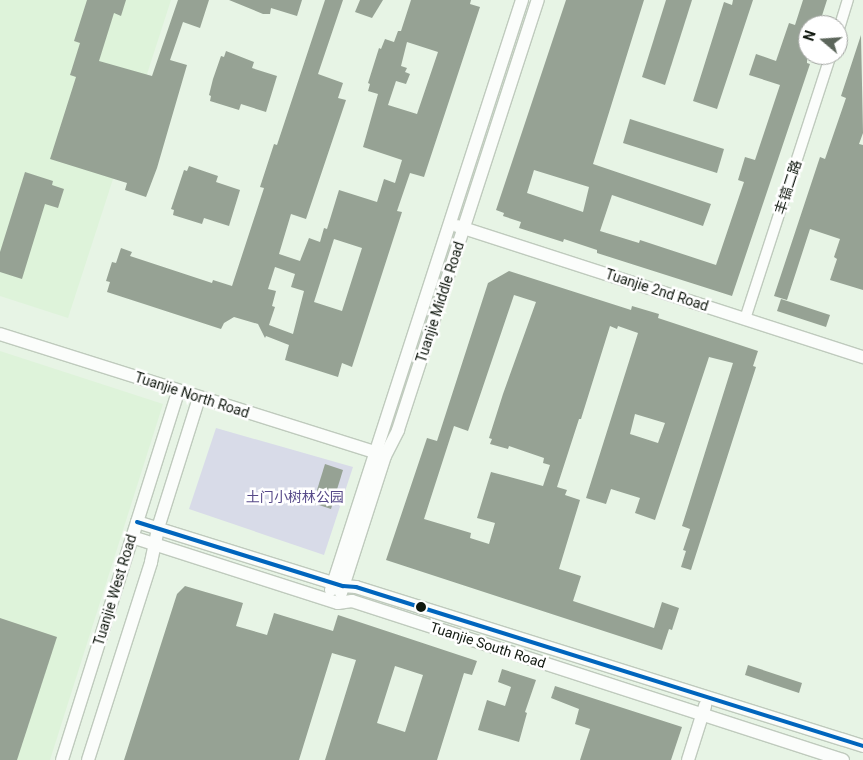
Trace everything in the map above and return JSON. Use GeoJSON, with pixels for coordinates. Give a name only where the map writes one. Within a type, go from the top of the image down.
{"type":"FeatureCollection","features":[{"type":"Feature","properties":{"kind":"street","name":"Tuanjie Middle Road"},"geometry":{"type":"LineString","coordinates":[[333,601],[450,223],[522,0]]}},
{"type":"Feature","properties":{"kind":"street","name":"Tuanjie Middle Road"},"geometry":{"type":"LineString","coordinates":[[380,454],[398,430],[538,0]]}},
{"type":"Feature","properties":{"kind":"street"},"geometry":{"type":"LineString","coordinates":[[843,15],[848,0]]}},
{"type":"Feature","properties":{"kind":"street","name":"丰镐二路"},"geometry":{"type":"LineString","coordinates":[[745,319],[828,65]]}},
{"type":"Feature","properties":{"kind":"street","name":"Tuanjie 2nd Road"},"geometry":{"type":"LineString","coordinates":[[450,223],[863,357]]}},
{"type":"Feature","properties":{"kind":"street","name":"Tuanjie North Road"},"geometry":{"type":"LineString","coordinates":[[0,334],[380,454]]}},
{"type":"Feature","properties":{"kind":"street","name":"Tuanjie West Road"},"geometry":{"type":"LineString","coordinates":[[62,760],[178,391]]}},
{"type":"Feature","properties":{"kind":"street","name":"Tuanjie West Road"},"geometry":{"type":"LineString","coordinates":[[88,760],[156,544],[158,528],[199,398]]}},
{"type":"Feature","properties":{"kind":"street","name":"Tuanjie South Road"},"geometry":{"type":"LineString","coordinates":[[137,522],[338,585],[356,587],[863,746]]}},
{"type":"Feature","properties":{"kind":"street","name":"Tuanjie South Road"},"geometry":{"type":"LineString","coordinates":[[132,536],[333,601],[352,601],[842,760]]}},
{"type":"Feature","properties":{"kind":"street"},"geometry":{"type":"LineString","coordinates":[[688,760],[708,697]]}},
{"type":"Feature","properties":{"kind":"shaded area"},"geometry":{"type":"Polygon","coordinates":[[[0,0],[171,0],[68,318],[0,296],[0,0]]]}},
{"type":"Feature","properties":{"kind":"shaded area"},"geometry":{"type":"Polygon","coordinates":[[[0,351],[163,404],[50,760],[0,760],[0,351]]]}},
{"type":"Feature","properties":{"kind":"green space","name":"土门小树林公园"},"geometry":{"type":"Polygon","coordinates":[[[216,428],[353,467],[324,555],[189,509],[216,428]]]}},
{"type":"Feature","properties":{"kind":"building"},"geometry":{"type":"Polygon","coordinates":[[[87,0],[126,0],[121,16],[114,13],[99,61],[152,76],[178,0],[209,0],[200,28],[183,22],[170,60],[187,65],[157,168],[146,197],[125,190],[127,183],[50,159],[76,77],[70,75],[80,43],[74,41],[87,0]]]}},
{"type":"Feature","properties":{"kind":"building"},"geometry":{"type":"Polygon","coordinates":[[[229,0],[302,0],[297,16],[271,8],[270,14],[263,14],[229,0]]]}},
{"type":"Feature","properties":{"kind":"building"},"geometry":{"type":"Polygon","coordinates":[[[325,0],[343,0],[318,74],[343,83],[338,98],[346,100],[306,219],[291,214],[279,254],[300,261],[309,238],[320,242],[324,228],[327,229],[339,190],[377,202],[384,179],[395,183],[402,160],[363,147],[378,94],[368,91],[370,84],[368,83],[379,48],[381,49],[385,39],[394,42],[398,31],[401,31],[411,0],[471,0],[470,4],[480,7],[424,177],[410,173],[397,211],[402,212],[352,367],[342,363],[338,377],[285,360],[289,345],[266,336],[265,338],[258,324],[234,317],[224,323],[221,329],[107,292],[110,282],[106,281],[112,262],[116,263],[121,248],[132,252],[130,256],[212,283],[213,280],[232,286],[264,188],[260,187],[274,144],[277,145],[325,0]],[[407,42],[401,66],[407,68],[405,72],[410,74],[406,84],[396,81],[388,105],[417,114],[438,52],[407,42]],[[334,239],[314,302],[342,311],[362,248],[334,239]],[[275,267],[268,289],[276,291],[272,306],[275,307],[269,325],[293,334],[304,291],[291,287],[295,274],[275,267]]]}},
{"type":"Feature","properties":{"kind":"building"},"geometry":{"type":"Polygon","coordinates":[[[360,0],[383,0],[372,18],[355,12],[360,0]]]}},
{"type":"Feature","properties":{"kind":"building"},"geometry":{"type":"Polygon","coordinates":[[[566,0],[644,0],[593,164],[711,204],[703,226],[612,195],[600,231],[639,243],[640,240],[716,265],[744,182],[738,180],[745,157],[755,160],[780,85],[749,75],[756,54],[776,61],[789,23],[795,25],[798,16],[798,65],[810,65],[732,296],[597,253],[597,250],[564,239],[563,242],[519,228],[521,222],[503,216],[504,213],[496,210],[566,0]],[[534,170],[527,193],[583,212],[589,187],[534,170]]]}},
{"type":"Feature","properties":{"kind":"building"},"geometry":{"type":"Polygon","coordinates":[[[666,0],[692,0],[665,85],[642,77],[666,0]]]}},
{"type":"Feature","properties":{"kind":"building"},"geometry":{"type":"Polygon","coordinates":[[[733,0],[753,0],[717,109],[693,101],[724,2],[732,5],[733,0]]]}},
{"type":"Feature","properties":{"kind":"building"},"geometry":{"type":"Polygon","coordinates":[[[803,0],[827,0],[822,15],[798,15],[803,0]]]}},
{"type":"Feature","properties":{"kind":"building"},"geometry":{"type":"Polygon","coordinates":[[[861,35],[863,133],[859,144],[863,145],[863,290],[830,280],[837,259],[834,257],[840,239],[810,229],[787,300],[774,296],[820,157],[825,159],[846,98],[841,96],[861,35]]]}},
{"type":"Feature","properties":{"kind":"building"},"geometry":{"type":"Polygon","coordinates":[[[226,51],[254,62],[252,68],[277,76],[266,112],[241,104],[239,110],[210,101],[211,96],[209,95],[213,79],[221,56],[224,57],[226,51]]]}},
{"type":"Feature","properties":{"kind":"building"},"geometry":{"type":"Polygon","coordinates":[[[630,119],[724,149],[717,173],[623,143],[630,119]]]}},
{"type":"Feature","properties":{"kind":"building"},"geometry":{"type":"Polygon","coordinates":[[[189,166],[218,176],[216,182],[240,190],[229,226],[204,218],[202,224],[173,215],[174,210],[171,209],[184,170],[187,171],[189,166]]]}},
{"type":"Feature","properties":{"kind":"building"},"geometry":{"type":"Polygon","coordinates":[[[25,172],[53,181],[52,185],[64,189],[58,208],[45,204],[22,279],[0,272],[0,252],[25,172]]]}},
{"type":"Feature","properties":{"kind":"building"},"geometry":{"type":"Polygon","coordinates":[[[509,271],[631,310],[632,306],[659,314],[658,318],[758,351],[753,366],[756,367],[691,570],[681,567],[686,551],[683,550],[690,529],[682,526],[733,363],[709,357],[655,520],[635,513],[640,498],[611,489],[606,504],[586,498],[638,333],[618,326],[617,329],[610,326],[581,419],[579,419],[557,487],[567,490],[565,495],[580,500],[559,569],[581,576],[573,601],[654,628],[662,602],[679,608],[672,630],[669,629],[662,650],[386,560],[427,438],[437,441],[488,283],[509,271]],[[514,295],[468,431],[454,426],[424,519],[471,533],[470,538],[489,544],[495,523],[477,518],[491,472],[543,486],[550,465],[543,463],[544,458],[509,446],[508,449],[490,444],[492,439],[489,438],[503,394],[536,302],[514,295]],[[635,414],[630,434],[658,443],[665,423],[635,414]]]}},
{"type":"Feature","properties":{"kind":"building"},"geometry":{"type":"Polygon","coordinates":[[[781,299],[830,315],[826,327],[777,311],[781,299]]]}},
{"type":"Feature","properties":{"kind":"building"},"geometry":{"type":"Polygon","coordinates":[[[325,464],[343,470],[331,509],[313,503],[325,464]]]}},
{"type":"Feature","properties":{"kind":"building"},"geometry":{"type":"Polygon","coordinates":[[[185,586],[243,603],[236,626],[267,635],[274,613],[333,631],[338,615],[477,661],[472,675],[464,673],[437,760],[325,760],[356,660],[332,653],[299,760],[124,760],[177,594],[185,586]],[[395,666],[377,723],[405,732],[423,675],[395,666]]]}},
{"type":"Feature","properties":{"kind":"building"},"geometry":{"type":"Polygon","coordinates":[[[0,618],[57,637],[17,760],[0,760],[0,618]]]}},
{"type":"Feature","properties":{"kind":"building"},"geometry":{"type":"Polygon","coordinates":[[[748,665],[802,683],[799,693],[745,675],[748,665]]]}},
{"type":"Feature","properties":{"kind":"building"},"geometry":{"type":"Polygon","coordinates":[[[502,669],[536,680],[525,712],[527,713],[519,742],[478,730],[487,700],[505,706],[511,687],[498,682],[502,669]]]}},
{"type":"Feature","properties":{"kind":"building"},"geometry":{"type":"Polygon","coordinates":[[[555,686],[682,727],[671,760],[580,760],[590,729],[575,724],[579,709],[551,698],[555,686]]]}},
{"type":"Feature","properties":{"kind":"transit line"},"geometry":{"type":"LineString","coordinates":[[137,522],[343,586],[356,587],[863,746]]}}]}
